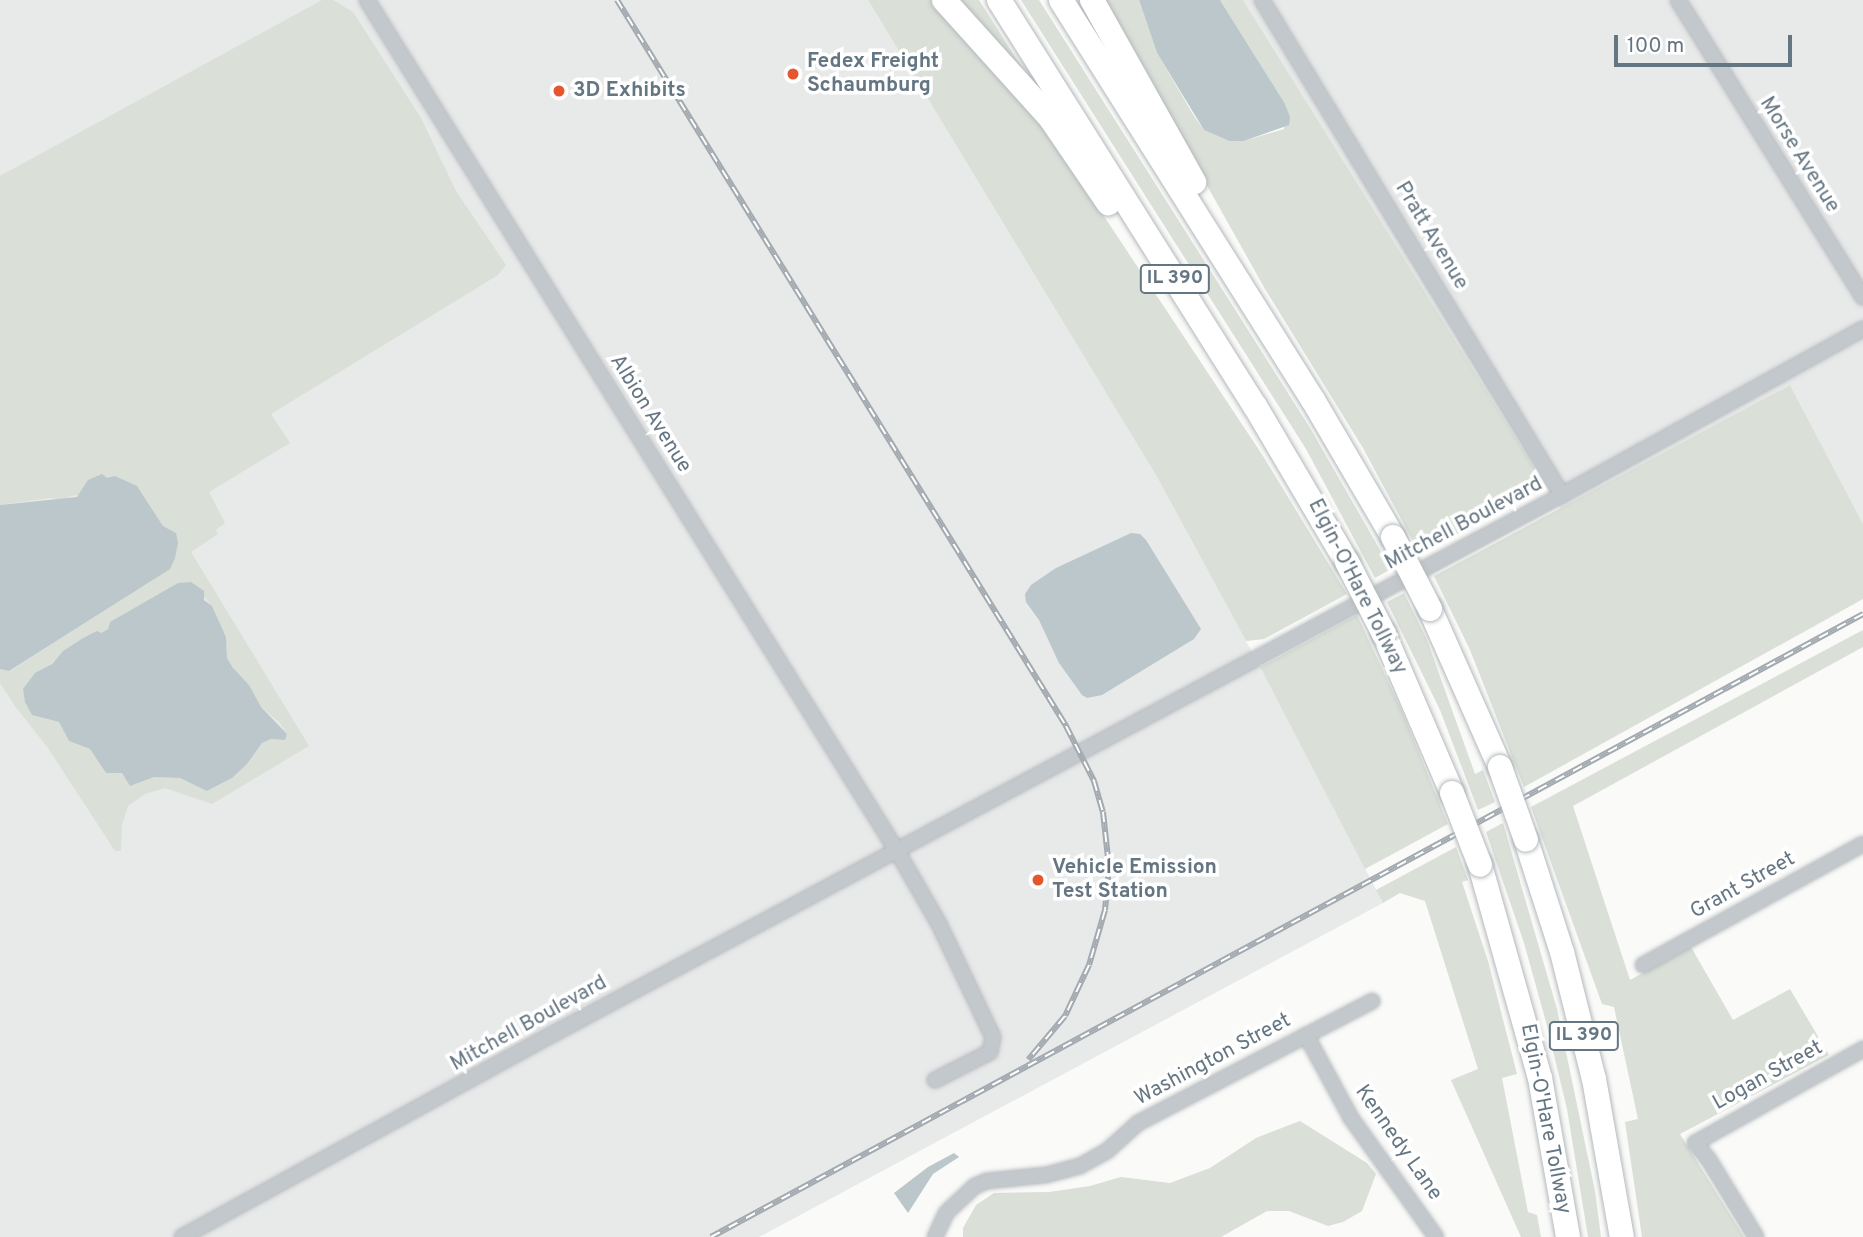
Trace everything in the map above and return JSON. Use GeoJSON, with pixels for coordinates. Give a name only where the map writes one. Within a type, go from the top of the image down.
{"type":"FeatureCollection","features":[{"type":"Feature","properties":{"kind":"highway"},"geometry":{"type":"LineString","coordinates":[[944,0],[1051,120],[1197,334],[1255,406]]}},
{"type":"Feature","properties":{"kind":"highway","name":"Elgin-O'Hare Tollway"},"geometry":{"type":"LineString","coordinates":[[999,0],[1255,406],[1347,562],[1384,634],[1480,865],[1540,1078],[1568,1237]]}},
{"type":"Feature","properties":{"kind":"highway","name":"IL 390"},"geometry":{"type":"LineString","coordinates":[[1061,0],[1361,478],[1430,609],[1500,767],[1562,952],[1594,1079],[1622,1237]]}},
{"type":"Feature","properties":{"kind":"highway"},"geometry":{"type":"LineString","coordinates":[[1092,0],[1207,205],[1273,336]]}},
{"type":"Feature","properties":{"kind":"street","name":"Albion Avenue"},"geometry":{"type":"LineString","coordinates":[[367,0],[897,851]]}},
{"type":"Feature","properties":{"kind":"street","name":"Pratt Avenue"},"geometry":{"type":"LineString","coordinates":[[1262,0],[1562,495]]}},
{"type":"Feature","properties":{"kind":"street","name":"Morse Avenue"},"geometry":{"type":"LineString","coordinates":[[1678,0],[1863,297]]}},
{"type":"Feature","properties":{"kind":"street","name":"Mitchell Boulevard"},"geometry":{"type":"LineString","coordinates":[[182,1237],[552,1034],[1562,495],[1863,329]]}},
{"type":"Feature","properties":{"kind":"street","name":"Grant Street"},"geometry":{"type":"LineString","coordinates":[[1643,965],[1863,844]]}},
{"type":"Feature","properties":{"kind":"street"},"geometry":{"type":"LineString","coordinates":[[897,851],[939,924],[980,1004],[993,1037],[989,1052],[935,1080]]}},
{"type":"Feature","properties":{"kind":"street","name":"Washington Street"},"geometry":{"type":"LineString","coordinates":[[936,1234],[951,1207],[975,1186],[987,1181],[1046,1175],[1080,1166],[1107,1151],[1138,1123],[1372,1001]]}},
{"type":"Feature","properties":{"kind":"street","name":"Kennedy Lane"},"geometry":{"type":"LineString","coordinates":[[1306,1035],[1351,1118],[1436,1237]]}},
{"type":"Feature","properties":{"kind":"street","name":"Logan Street"},"geometry":{"type":"LineString","coordinates":[[1756,1237],[1709,1160],[1695,1143],[1863,1049]]}},
{"type":"Feature","properties":{"kind":"shaded area"},"geometry":{"type":"Polygon","coordinates":[[[0,0],[868,0],[1157,477],[1383,903],[759,1237],[0,1237],[0,0]]]}},
{"type":"Feature","properties":{"kind":"shaded area"},"geometry":{"type":"Polygon","coordinates":[[[322,0],[333,0],[353,12],[421,118],[456,191],[506,265],[498,275],[271,414],[290,443],[209,492],[225,523],[216,530],[218,534],[191,552],[309,746],[212,804],[165,788],[145,794],[128,806],[122,825],[121,851],[115,851],[48,748],[15,706],[0,683],[0,669],[10,671],[169,569],[176,533],[163,526],[137,486],[71,496],[63,500],[50,498],[0,505],[0,176],[322,0]],[[191,582],[178,583],[101,633],[83,638],[63,651],[47,668],[46,719],[59,722],[69,741],[90,749],[106,773],[122,773],[130,786],[154,777],[180,778],[208,791],[232,778],[247,764],[262,743],[271,739],[285,740],[287,734],[279,722],[261,707],[227,658],[226,637],[212,606],[191,582]]]}},
{"type":"Feature","properties":{"kind":"shaded area"},"geometry":{"type":"Polygon","coordinates":[[[868,0],[931,0],[1030,111],[1068,162],[1263,456],[1347,594],[1264,639],[1246,641],[1157,477],[868,0]]]}},
{"type":"Feature","properties":{"kind":"shaded area"},"geometry":{"type":"Polygon","coordinates":[[[956,0],[979,0],[1023,69],[1020,71],[956,0]]]}},
{"type":"Feature","properties":{"kind":"shaded area"},"geometry":{"type":"Polygon","coordinates":[[[1021,0],[1039,0],[1310,428],[1391,569],[1375,578],[1306,449],[1021,0]]]}},
{"type":"Feature","properties":{"kind":"shaded area"},"geometry":{"type":"Polygon","coordinates":[[[1103,0],[1139,0],[1157,53],[1204,130],[1229,141],[1244,141],[1284,129],[1284,102],[1220,0],[1243,0],[1541,478],[1535,493],[1420,554],[1363,448],[1265,289],[1103,0]]]}},
{"type":"Feature","properties":{"kind":"shaded area"},"geometry":{"type":"Polygon","coordinates":[[[1139,0],[1220,0],[1284,102],[1290,117],[1289,125],[1244,141],[1229,141],[1204,130],[1157,53],[1139,0]]]}},
{"type":"Feature","properties":{"kind":"shaded area"},"geometry":{"type":"Polygon","coordinates":[[[1243,0],[1863,0],[1863,524],[1790,385],[1561,510],[1243,0]]]}},
{"type":"Feature","properties":{"kind":"shaded area"},"geometry":{"type":"Polygon","coordinates":[[[1790,385],[1863,524],[1863,599],[1524,787],[1470,650],[1434,576],[1790,385]]]}},
{"type":"Feature","properties":{"kind":"shaded area"},"geometry":{"type":"Polygon","coordinates":[[[102,474],[107,478],[115,476],[137,486],[163,526],[176,533],[178,543],[170,569],[9,671],[0,669],[0,505],[77,497],[88,480],[102,474]]]}},
{"type":"Feature","properties":{"kind":"shaded area"},"geometry":{"type":"Polygon","coordinates":[[[1131,533],[1140,534],[1146,540],[1201,629],[1194,639],[1102,695],[1087,698],[1059,663],[1039,620],[1026,602],[1025,594],[1031,585],[1056,568],[1131,533]]]}},
{"type":"Feature","properties":{"kind":"shaded area"},"geometry":{"type":"Polygon","coordinates":[[[191,582],[204,591],[204,600],[212,606],[226,637],[227,658],[233,668],[249,685],[261,707],[287,734],[285,740],[271,739],[262,743],[247,764],[232,778],[207,791],[180,778],[154,777],[130,786],[122,773],[106,773],[90,749],[69,741],[59,722],[32,715],[25,702],[23,689],[35,673],[52,664],[63,651],[83,638],[108,629],[110,622],[178,583],[191,582]]]}},
{"type":"Feature","properties":{"kind":"shaded area"},"geometry":{"type":"Polygon","coordinates":[[[1404,593],[1427,640],[1475,774],[1483,770],[1495,802],[1478,810],[1440,710],[1387,602],[1404,593]]]}},
{"type":"Feature","properties":{"kind":"shaded area"},"geometry":{"type":"Polygon","coordinates":[[[1357,615],[1402,711],[1448,824],[1365,869],[1260,667],[1357,615]]]}},
{"type":"Feature","properties":{"kind":"shaded area"},"geometry":{"type":"Polygon","coordinates":[[[1863,630],[1863,647],[1573,806],[1630,980],[1691,947],[1733,1020],[1790,989],[1829,1055],[1680,1134],[1744,1237],[1642,1237],[1625,1122],[1638,1119],[1614,1007],[1602,1004],[1531,807],[1863,630]]]}},
{"type":"Feature","properties":{"kind":"shaded area"},"geometry":{"type":"Polygon","coordinates":[[[1503,823],[1557,1009],[1595,1191],[1601,1237],[1588,1237],[1567,1109],[1546,1022],[1524,943],[1486,832],[1503,823]]]}},
{"type":"Feature","properties":{"kind":"shaded area"},"geometry":{"type":"Polygon","coordinates":[[[1456,847],[1468,880],[1462,882],[1488,961],[1517,1074],[1502,1078],[1528,1212],[1537,1215],[1541,1237],[1521,1237],[1451,1080],[1478,1069],[1425,901],[1400,893],[1383,903],[1376,890],[1456,847]]]}},
{"type":"Feature","properties":{"kind":"shaded area"},"geometry":{"type":"Polygon","coordinates":[[[1300,1121],[1367,1163],[1376,1174],[1362,1211],[1343,1222],[1328,1226],[1289,1211],[1267,1211],[1221,1237],[963,1237],[963,1228],[976,1205],[994,1193],[1049,1192],[1090,1186],[1121,1177],[1170,1183],[1210,1168],[1256,1138],[1300,1121]]]}},
{"type":"Feature","properties":{"kind":"shaded area"},"geometry":{"type":"Polygon","coordinates":[[[954,1153],[959,1157],[933,1174],[908,1213],[894,1193],[928,1167],[954,1153]]]}},
{"type":"Feature","properties":{"kind":"railway"},"geometry":{"type":"LineString","coordinates":[[617,0],[1066,726],[1094,781],[1103,812],[1109,867],[1105,910],[1089,965],[1065,1016],[1028,1060]]}},
{"type":"Feature","properties":{"kind":"railway"},"geometry":{"type":"LineString","coordinates":[[711,1237],[1863,614]]}},
{"type":"Feature","properties":{"kind":"place","name":"Fedex Freight Schaumburg"},"geometry":{"type":"Point","coordinates":[793,74]}},
{"type":"Feature","properties":{"kind":"place","name":"3D Exhibits"},"geometry":{"type":"Point","coordinates":[559,91]}},
{"type":"Feature","properties":{"kind":"place","name":"Vehicle Emission Test Station"},"geometry":{"type":"Point","coordinates":[1038,880]}}]}
